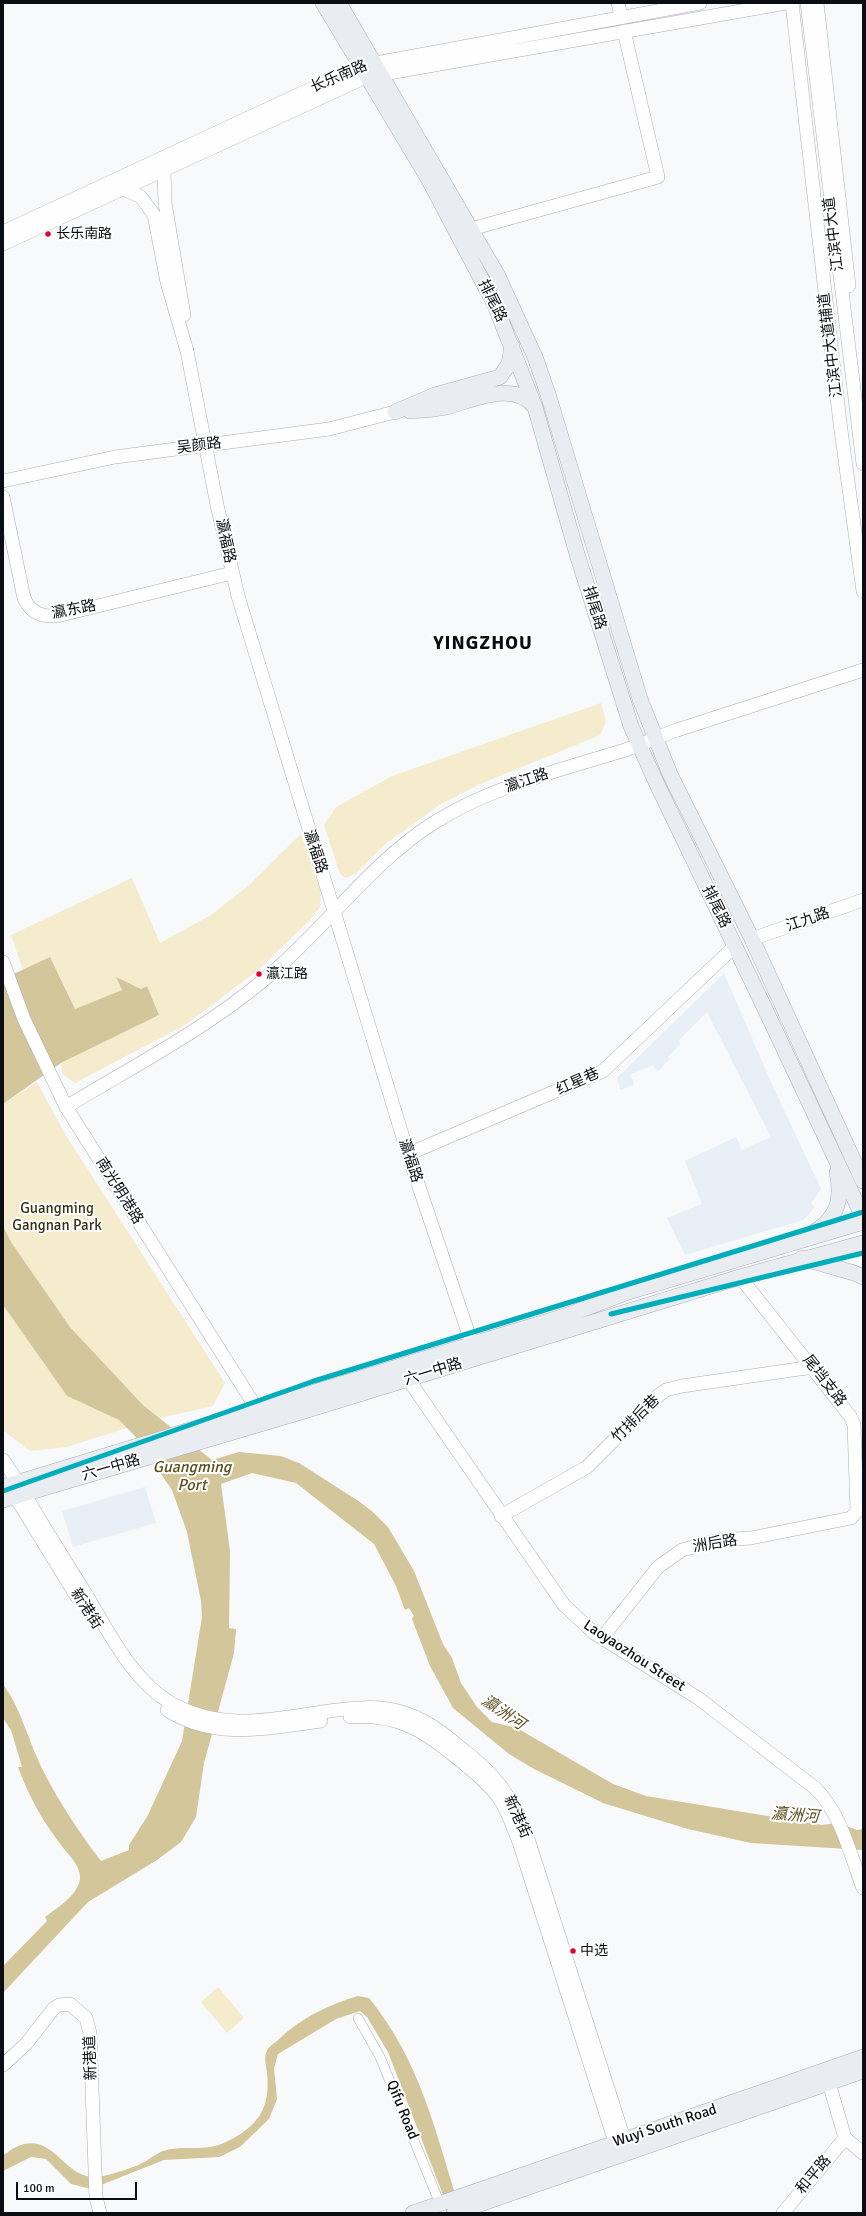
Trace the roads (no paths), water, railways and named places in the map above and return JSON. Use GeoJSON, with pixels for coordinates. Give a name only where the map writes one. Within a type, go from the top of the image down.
{"type":"FeatureCollection","features":[{"type":"Feature","properties":{"kind":"main road","name":"排尾路"},"geometry":{"type":"LineString","coordinates":[[323,3],[370,70],[471,229],[511,302],[540,370],[640,699],[655,739],[752,939],[845,1138],[863,1181]]}},
{"type":"Feature","properties":{"kind":"main road","name":"排尾路"},"geometry":{"type":"LineString","coordinates":[[339,3],[370,70],[495,305],[512,343],[535,408],[623,704],[639,745],[863,1217]]}},
{"type":"Feature","properties":{"kind":"main road"},"geometry":{"type":"LineString","coordinates":[[475,392],[504,373],[511,359],[512,343]]}},
{"type":"Feature","properties":{"kind":"main road"},"geometry":{"type":"LineString","coordinates":[[394,412],[435,396],[475,392],[514,394],[524,397],[535,408]]}},
{"type":"Feature","properties":{"kind":"main road"},"geometry":{"type":"LineString","coordinates":[[845,1138],[863,1158]]}},
{"type":"Feature","properties":{"kind":"main road"},"geometry":{"type":"LineString","coordinates":[[799,1241],[827,1222],[833,1215],[839,1200],[839,1185],[829,1144]]}},
{"type":"Feature","properties":{"kind":"main road","name":"六一中路"},"geometry":{"type":"LineString","coordinates":[[11,1489],[126,1449],[566,1316],[628,1292],[863,1222]]}},
{"type":"Feature","properties":{"kind":"main road","name":"六一中路"},"geometry":{"type":"LineString","coordinates":[[11,1489],[137,1460],[192,1445],[802,1258],[863,1243]]}},
{"type":"Feature","properties":{"kind":"main road"},"geometry":{"type":"LineString","coordinates":[[802,1258],[854,1272],[863,1277]]}},
{"type":"Feature","properties":{"kind":"main road","name":"Wuyi South Road"},"geometry":{"type":"LineString","coordinates":[[469,2201],[620,2140],[863,2057]]}},
{"type":"Feature","properties":{"kind":"main road","name":"Wuyi South Road"},"geometry":{"type":"LineString","coordinates":[[469,2201],[863,2071]]}},
{"type":"Feature","properties":{"kind":"main road"},"geometry":{"type":"LineString","coordinates":[[413,2213],[469,2201]]}},
{"type":"Feature","properties":{"kind":"street"},"geometry":{"type":"LineString","coordinates":[[618,3],[621,16]]}},
{"type":"Feature","properties":{"kind":"street","name":"长乐南路"},"geometry":{"type":"LineString","coordinates":[[3,232],[370,70],[621,16],[700,3]]}},
{"type":"Feature","properties":{"kind":"street"},"geometry":{"type":"LineString","coordinates":[[3,244],[164,171],[370,70],[624,31],[786,3]]}},
{"type":"Feature","properties":{"kind":"street","name":"江滨中大道辅道"},"geometry":{"type":"LineString","coordinates":[[792,3],[837,400],[863,591]]}},
{"type":"Feature","properties":{"kind":"street","name":"江滨中大道"},"geometry":{"type":"LineString","coordinates":[[806,3],[863,464]]}},
{"type":"Feature","properties":{"kind":"street","name":"江滨中大道"},"geometry":{"type":"LineString","coordinates":[[817,3],[863,405]]}},
{"type":"Feature","properties":{"kind":"street"},"geometry":{"type":"LineString","coordinates":[[471,229],[658,178],[624,31]]}},
{"type":"Feature","properties":{"kind":"street"},"geometry":{"type":"LineString","coordinates":[[164,171],[165,203],[180,284],[187,351]]}},
{"type":"Feature","properties":{"kind":"street"},"geometry":{"type":"LineString","coordinates":[[124,189],[140,197],[154,216],[167,282],[187,351]]}},
{"type":"Feature","properties":{"kind":"street","name":"瀛福路"},"geometry":{"type":"LineString","coordinates":[[187,351],[232,573],[308,832],[335,912],[408,1154],[472,1344]]}},
{"type":"Feature","properties":{"kind":"street","name":"吴颜路"},"geometry":{"type":"LineString","coordinates":[[3,482],[115,456],[329,429],[394,412]]}},
{"type":"Feature","properties":{"kind":"street","name":"瀛东路"},"geometry":{"type":"LineString","coordinates":[[3,498],[24,598],[31,609],[44,616],[61,615],[232,573]]}},
{"type":"Feature","properties":{"kind":"street","name":"瀛江路"},"geometry":{"type":"LineString","coordinates":[[66,1107],[187,1036],[223,1012],[283,964],[393,855],[423,830],[452,812],[493,793],[863,670]]}},
{"type":"Feature","properties":{"kind":"street","name":"江九路"},"geometry":{"type":"LineString","coordinates":[[752,939],[863,900]]}},
{"type":"Feature","properties":{"kind":"street","name":"红星巷"},"geometry":{"type":"LineString","coordinates":[[408,1154],[603,1071],[735,946]]}},
{"type":"Feature","properties":{"kind":"street","name":"南光明港路"},"geometry":{"type":"LineString","coordinates":[[3,962],[24,1019],[66,1107],[257,1409]]}},
{"type":"Feature","properties":{"kind":"street","name":"尾垱支路"},"geometry":{"type":"LineString","coordinates":[[740,1277],[858,1423],[860,1475],[859,1515]]}},
{"type":"Feature","properties":{"kind":"street","name":"竹排后巷"},"geometry":{"type":"LineString","coordinates":[[501,1516],[587,1467],[666,1390],[682,1386],[813,1367]]}},
{"type":"Feature","properties":{"kind":"street","name":"Laoyaozhou Street"},"geometry":{"type":"LineString","coordinates":[[408,1379],[558,1597],[580,1622],[602,1638],[698,1698],[808,1782],[824,1798],[838,1823],[863,1888]]}},
{"type":"Feature","properties":{"kind":"street","name":"新港街"},"geometry":{"type":"LineString","coordinates":[[3,1460],[11,1489],[125,1671],[149,1697],[171,1708],[206,1716],[222,1725],[364,1707],[392,1709],[414,1716],[434,1726],[494,1776],[508,1794],[525,1830],[620,2140]]}},
{"type":"Feature","properties":{"kind":"street","name":"洲后路"},"geometry":{"type":"LineString","coordinates":[[602,1638],[658,1567],[682,1550],[719,1540],[751,1538],[859,1515]]}},
{"type":"Feature","properties":{"kind":"street","name":"新港道"},"geometry":{"type":"LineString","coordinates":[[3,2065],[26,2044],[54,2008],[59,2005],[70,2004],[82,2014],[88,2024],[90,2033],[96,2198],[100,2213]]}},
{"type":"Feature","properties":{"kind":"street","name":"Qifu Road"},"geometry":{"type":"LineString","coordinates":[[358,2018],[380,2057],[447,2206]]}},
{"type":"Feature","properties":{"kind":"street"},"geometry":{"type":"LineString","coordinates":[[829,2083],[845,2138],[863,2153]]}},
{"type":"Feature","properties":{"kind":"street","name":"和平路"},"geometry":{"type":"LineString","coordinates":[[783,2213],[845,2138]]}},
{"type":"Feature","properties":{"kind":"water"},"geometry":{"type":"Polygon","coordinates":[[[50,957],[75,1009],[122,990],[116,977],[141,989],[147,986],[159,1015],[61,1063],[3,1104],[3,979],[50,957]]]}},
{"type":"Feature","properties":{"kind":"water","name":"Guangming Port"},"geometry":{"type":"Polygon","coordinates":[[[3,1226],[11,1242],[70,1327],[143,1405],[212,1460],[239,1452],[281,1456],[299,1463],[360,1502],[388,1527],[414,1571],[443,1644],[452,1658],[461,1683],[477,1707],[492,1722],[517,1728],[613,1784],[646,1796],[822,1825],[838,1823],[857,1830],[863,1829],[863,1850],[751,1843],[688,1829],[603,1803],[534,1769],[509,1754],[453,1708],[430,1666],[412,1619],[414,1616],[409,1608],[405,1610],[396,1586],[374,1544],[296,1483],[252,1473],[221,1484],[230,1551],[229,1628],[236,1629],[234,1653],[204,1763],[196,1817],[181,1842],[157,1860],[88,1902],[3,1993],[3,1966],[47,1921],[45,1917],[71,1896],[78,1885],[80,1875],[73,1860],[57,1840],[38,1811],[18,1767],[22,1767],[11,1730],[3,1718],[3,1684],[14,1702],[39,1762],[59,1800],[101,1861],[129,1850],[129,1845],[148,1815],[182,1741],[202,1617],[201,1601],[187,1532],[172,1490],[134,1435],[119,1420],[67,1396],[3,1305],[3,1226]]]}},
{"type":"Feature","properties":{"kind":"water"},"geometry":{"type":"Polygon","coordinates":[[[358,1996],[369,1998],[387,2023],[415,2074],[435,2128],[461,2213],[450,2213],[388,2052],[367,2017],[360,2011],[336,2019],[278,2054],[274,2068],[277,2099],[269,2119],[240,2147],[219,2157],[164,2160],[91,2189],[71,2184],[46,2159],[31,2157],[3,2171],[3,2155],[16,2147],[28,2143],[38,2144],[47,2148],[80,2174],[95,2177],[108,2175],[143,2163],[163,2151],[178,2148],[210,2147],[226,2142],[246,2130],[254,2123],[264,2107],[268,2086],[265,2058],[266,2052],[269,2048],[287,2031],[316,2013],[358,1996]]]}},
{"type":"Feature","properties":{"kind":"place","name":"长乐南路"},"geometry":{"type":"Point","coordinates":[48,234]}},
{"type":"Feature","properties":{"kind":"place","name":"瀛江路"},"geometry":{"type":"Point","coordinates":[259,974]}},
{"type":"Feature","properties":{"kind":"place","name":"中选"},"geometry":{"type":"Point","coordinates":[573,1951]}},
{"type":"Feature","properties":{"kind":"district","name":"YINGZHOU"},"geometry":{"type":"Point","coordinates":[483,644]}},
{"type":"Feature","properties":{"kind":"park label","name":"Guangming Gangnan Park"},"geometry":{"type":"Point","coordinates":[57,1218]}},
{"type":"Feature","properties":{"kind":"water label","name":"瀛洲河"},"geometry":{"type":"Point","coordinates":[503,1713]}},
{"type":"Feature","properties":{"kind":"water label","name":"瀛洲河"},"geometry":{"type":"Point","coordinates":[795,1816]}}]}
